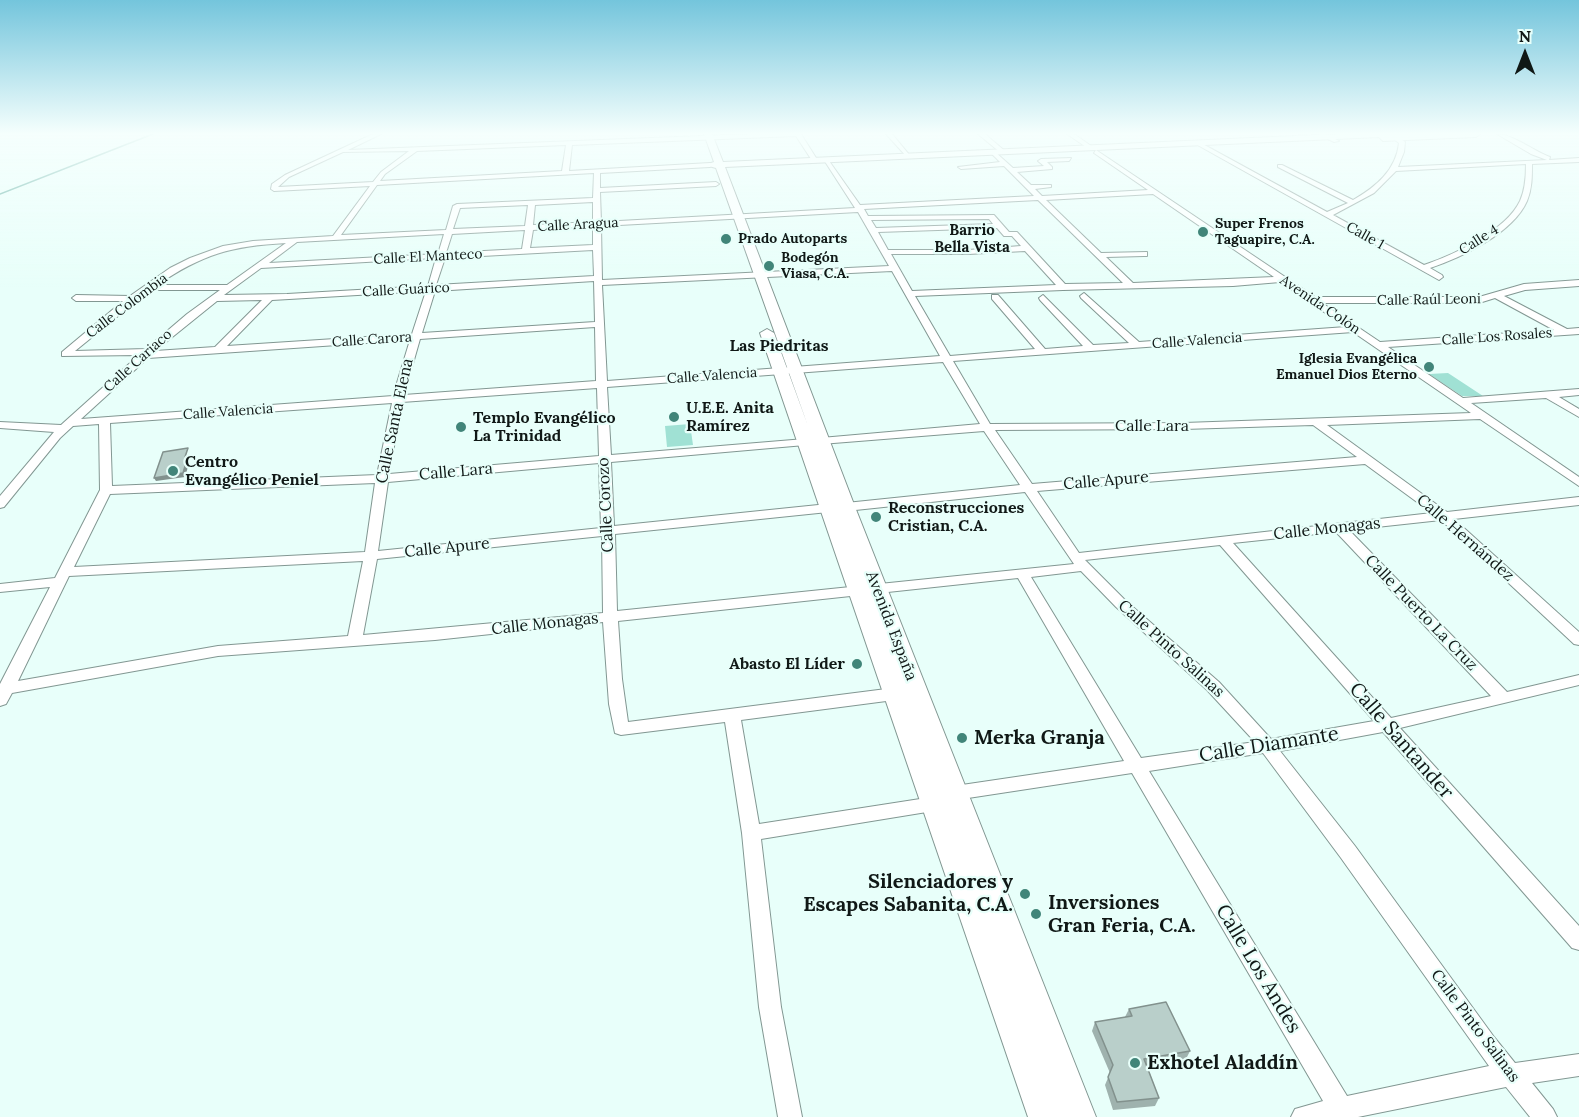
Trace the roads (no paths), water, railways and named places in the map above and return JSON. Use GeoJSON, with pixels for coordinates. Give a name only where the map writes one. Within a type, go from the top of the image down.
{"type":"FeatureCollection","features":[{"type":"Feature","properties":{"kind":"main road","name":"Avenida España"},"geometry":{"type":"LineString","coordinates":[[721,186],[867,590],[955,793],[1079,1117]]}},
{"type":"Feature","properties":{"kind":"main road","name":"Avenida España"},"geometry":{"type":"LineString","coordinates":[[867,590],[894,694],[1045,1117]]}},
{"type":"Feature","properties":{"kind":"street"},"geometry":{"type":"LineString","coordinates":[[275,186],[274,189],[345,186]]}},
{"type":"Feature","properties":{"kind":"street"},"geometry":{"type":"LineString","coordinates":[[334,238],[372,186]]}},
{"type":"Feature","properties":{"kind":"street","name":"Calle Corozo"},"geometry":{"type":"LineString","coordinates":[[597,186],[603,460],[615,696],[621,729],[732,715]]}},
{"type":"Feature","properties":{"kind":"street"},"geometry":{"type":"LineString","coordinates":[[526,252],[532,203],[597,195],[641,186]]}},
{"type":"Feature","properties":{"kind":"street","name":"Calle Pinto Salinas"},"geometry":{"type":"LineString","coordinates":[[845,186],[873,230],[946,360],[987,427],[1080,562],[1121,604],[1213,686],[1269,746],[1348,852],[1486,1046],[1545,1117]]}},
{"type":"Feature","properties":{"kind":"street"},"geometry":{"type":"LineString","coordinates":[[1030,187],[1047,186]]}},
{"type":"Feature","properties":{"kind":"street","name":"Avenida Colón"},"geometry":{"type":"LineString","coordinates":[[1147,186],[1579,482]]}},
{"type":"Feature","properties":{"kind":"street","name":"Calle 1"},"geometry":{"type":"LineString","coordinates":[[1274,186],[1439,277]]}},
{"type":"Feature","properties":{"kind":"street"},"geometry":{"type":"LineString","coordinates":[[1319,186],[1353,203]]}},
{"type":"Feature","properties":{"kind":"street"},"geometry":{"type":"LineString","coordinates":[[1327,215],[1353,203],[1376,186]]}},
{"type":"Feature","properties":{"kind":"street","name":"Calle 4"},"geometry":{"type":"LineString","coordinates":[[1423,268],[1447,259],[1490,234],[1516,213],[1527,192],[1527,186]]}},
{"type":"Feature","properties":{"kind":"street"},"geometry":{"type":"LineString","coordinates":[[1030,187],[1130,285]]}},
{"type":"Feature","properties":{"kind":"street","name":"Calle Aragua"},"geometry":{"type":"LineString","coordinates":[[295,240],[733,216],[862,212],[1041,198],[1156,192]]}},
{"type":"Feature","properties":{"kind":"street","name":"Calle Santa Elena"},"geometry":{"type":"LineString","coordinates":[[354,642],[397,399],[457,206],[532,203]]}},
{"type":"Feature","properties":{"kind":"street"},"geometry":{"type":"LineString","coordinates":[[862,212],[992,217],[1007,234],[1014,234],[1063,287]]}},
{"type":"Feature","properties":{"kind":"street"},"geometry":{"type":"LineString","coordinates":[[873,230],[999,226]]}},
{"type":"Feature","properties":{"kind":"street","name":"Calle Cariaco"},"geometry":{"type":"LineString","coordinates":[[0,504],[37,457],[67,426],[146,354],[182,322],[295,240]]}},
{"type":"Feature","properties":{"kind":"street","name":"Calle Colombia"},"geometry":{"type":"LineString","coordinates":[[65,354],[148,287],[213,251],[255,243],[295,240]]}},
{"type":"Feature","properties":{"kind":"street","name":"Calle El Manteco"},"geometry":{"type":"LineString","coordinates":[[259,266],[598,247]]}},
{"type":"Feature","properties":{"kind":"street"},"geometry":{"type":"LineString","coordinates":[[885,252],[1027,248]]}},
{"type":"Feature","properties":{"kind":"street"},"geometry":{"type":"LineString","coordinates":[[945,252],[949,265]]}},
{"type":"Feature","properties":{"kind":"street"},"geometry":{"type":"LineString","coordinates":[[1099,255],[1144,254]]}},
{"type":"Feature","properties":{"kind":"street","name":"Calle Guárico"},"geometry":{"type":"LineString","coordinates":[[214,298],[894,268]]}},
{"type":"Feature","properties":{"kind":"street"},"geometry":{"type":"LineString","coordinates":[[908,294],[1233,283],[1282,279]]}},
{"type":"Feature","properties":{"kind":"street","name":"Calle Raúl Leoni"},"geometry":{"type":"LineString","coordinates":[[1313,300],[1469,300],[1498,296],[1527,286],[1579,283]]}},
{"type":"Feature","properties":{"kind":"street"},"geometry":{"type":"LineString","coordinates":[[148,287],[228,288]]}},
{"type":"Feature","properties":{"kind":"street"},"geometry":{"type":"LineString","coordinates":[[1084,296],[1137,345]]}},
{"type":"Feature","properties":{"kind":"street"},"geometry":{"type":"LineString","coordinates":[[1498,296],[1579,340]]}},
{"type":"Feature","properties":{"kind":"street"},"geometry":{"type":"LineString","coordinates":[[219,350],[270,297]]}},
{"type":"Feature","properties":{"kind":"street"},"geometry":{"type":"LineString","coordinates":[[995,297],[1043,353]]}},
{"type":"Feature","properties":{"kind":"street"},"geometry":{"type":"LineString","coordinates":[[76,298],[134,299]]}},
{"type":"Feature","properties":{"kind":"street"},"geometry":{"type":"LineString","coordinates":[[1043,298],[1091,349]]}},
{"type":"Feature","properties":{"kind":"street","name":"Calle Carora"},"geometry":{"type":"LineString","coordinates":[[65,354],[146,354],[219,350],[600,324]]}},
{"type":"Feature","properties":{"kind":"street","name":"Calle Valencia"},"geometry":{"type":"LineString","coordinates":[[0,425],[67,426],[104,421],[1355,329]]}},
{"type":"Feature","properties":{"kind":"street","name":"Calle Los Rosales"},"geometry":{"type":"LineString","coordinates":[[1379,345],[1579,332]]}},
{"type":"Feature","properties":{"kind":"street"},"geometry":{"type":"LineString","coordinates":[[1461,401],[1579,392]]}},
{"type":"Feature","properties":{"kind":"street"},"geometry":{"type":"LineString","coordinates":[[1547,394],[1579,414]]}},
{"type":"Feature","properties":{"kind":"street","name":"Calle Lara"},"geometry":{"type":"LineString","coordinates":[[106,490],[382,478],[987,427],[1184,426],[1483,416]]}},
{"type":"Feature","properties":{"kind":"street"},"geometry":{"type":"LineString","coordinates":[[4,694],[106,490],[104,421]]}},
{"type":"Feature","properties":{"kind":"street","name":"Calle Hernández"},"geometry":{"type":"LineString","coordinates":[[1316,422],[1444,516],[1579,640]]}},
{"type":"Feature","properties":{"kind":"street","name":"Calle Apure"},"geometry":{"type":"LineString","coordinates":[[0,588],[63,577],[371,556],[1029,488],[1367,459]]}},
{"type":"Feature","properties":{"kind":"street","name":"Calle Monagas"},"geometry":{"type":"LineString","coordinates":[[4,694],[218,651],[354,642],[1022,574],[1080,562],[1223,540],[1579,501]]}},
{"type":"Feature","properties":{"kind":"street","name":"Calle Puerto La Cruz"},"geometry":{"type":"LineString","coordinates":[[1338,527],[1504,699]]}},
{"type":"Feature","properties":{"kind":"street","name":"Calle Santander"},"geometry":{"type":"LineString","coordinates":[[1223,540],[1579,941]]}},
{"type":"Feature","properties":{"kind":"street","name":"Calle Los Andes"},"geometry":{"type":"LineString","coordinates":[[1022,574],[1344,1113]]}},
{"type":"Feature","properties":{"kind":"street","name":"Calle Diamante"},"geometry":{"type":"LineString","coordinates":[[955,793],[1269,746],[1387,725],[1579,680]]}},
{"type":"Feature","properties":{"kind":"street"},"geometry":{"type":"LineString","coordinates":[[790,1117],[770,1007],[751,833],[732,715],[894,694]]}},
{"type":"Feature","properties":{"kind":"street"},"geometry":{"type":"LineString","coordinates":[[751,833],[933,804]]}},
{"type":"Feature","properties":{"kind":"street"},"geometry":{"type":"LineString","coordinates":[[1303,1117],[1344,1113],[1511,1075],[1579,1065]]}},
{"type":"Feature","properties":{"kind":"waterway"},"geometry":{"type":"LineString","coordinates":[[0,194],[20,186]]}},
{"type":"Feature","properties":{"kind":"place","name":"Super Frenos Taguapire, C.A."},"geometry":{"type":"Point","coordinates":[1203,232]}},
{"type":"Feature","properties":{"kind":"place","name":"Prado Autoparts"},"geometry":{"type":"Point","coordinates":[726,239]}},
{"type":"Feature","properties":{"kind":"place","name":"Bodegón Viasa, C.A."},"geometry":{"type":"Point","coordinates":[769,266]}},
{"type":"Feature","properties":{"kind":"place","name":"Iglesia Evangélica Emanuel Dios Eterno"},"geometry":{"type":"Point","coordinates":[1429,367]}},
{"type":"Feature","properties":{"kind":"place","name":"U.E.E. Anita Ramírez"},"geometry":{"type":"Point","coordinates":[674,417]}},
{"type":"Feature","properties":{"kind":"place","name":"Templo Evangélico La Trinidad"},"geometry":{"type":"Point","coordinates":[461,427]}},
{"type":"Feature","properties":{"kind":"place","name":"Centro Evangélico Peniel"},"geometry":{"type":"Point","coordinates":[173,471]}},
{"type":"Feature","properties":{"kind":"place","name":"Reconstrucciones Cristian, C.A."},"geometry":{"type":"Point","coordinates":[876,517]}},
{"type":"Feature","properties":{"kind":"place","name":"Abasto El Líder"},"geometry":{"type":"Point","coordinates":[857,664]}},
{"type":"Feature","properties":{"kind":"place","name":"Merka Granja"},"geometry":{"type":"Point","coordinates":[962,738]}},
{"type":"Feature","properties":{"kind":"place","name":"Silenciadores y Escapes Sabanita, C.A."},"geometry":{"type":"Point","coordinates":[1025,894]}},
{"type":"Feature","properties":{"kind":"place","name":"Inversiones Gran Feria, C.A."},"geometry":{"type":"Point","coordinates":[1036,914]}},
{"type":"Feature","properties":{"kind":"place","name":"Exhotel Aladdín"},"geometry":{"type":"Point","coordinates":[1135,1063]}},
{"type":"Feature","properties":{"kind":"district","name":"Barrio Bella Vista"},"geometry":{"type":"Point","coordinates":[972,240]}},
{"type":"Feature","properties":{"kind":"district","name":"Las Piedritas"},"geometry":{"type":"Point","coordinates":[779,346]}}]}
